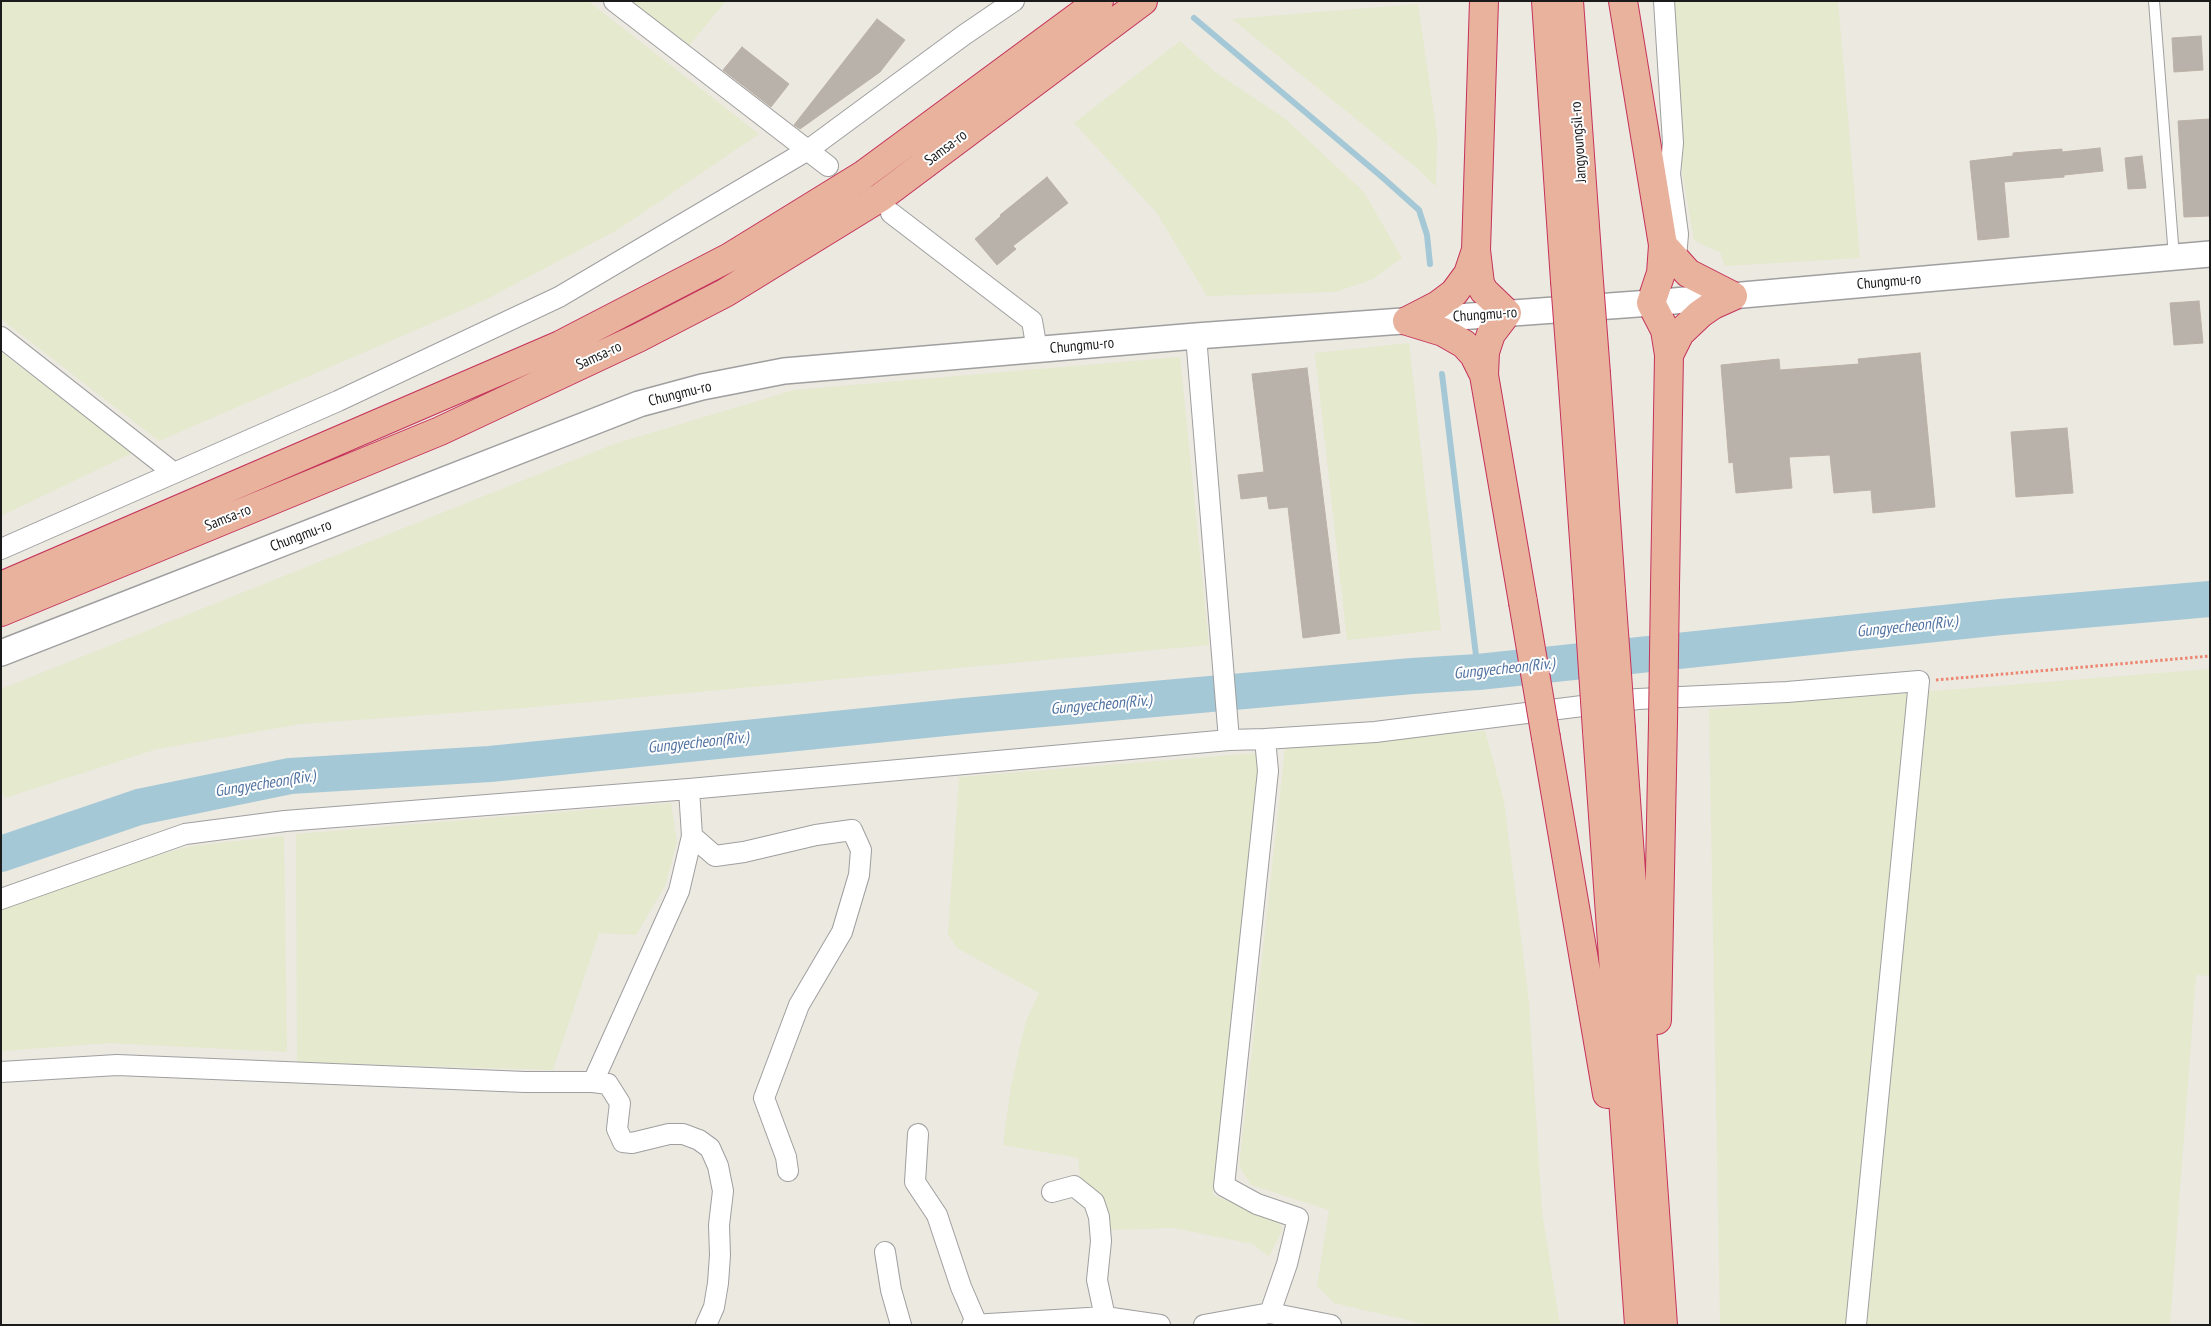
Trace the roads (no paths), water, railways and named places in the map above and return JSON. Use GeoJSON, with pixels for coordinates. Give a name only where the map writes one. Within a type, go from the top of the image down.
{"type":"FeatureCollection","features":[{"type":"Feature","properties":{"kind":"highway","name":"Samsa-ro"},"geometry":{"type":"LineString","coordinates":[[1,586],[560,345],[730,257],[863,175],[1099,1]]}},
{"type":"Feature","properties":{"kind":"highway","name":"Samsa-ro"},"geometry":{"type":"LineString","coordinates":[[1,612],[440,431],[638,338],[725,293],[882,196],[1143,1]]}},
{"type":"Feature","properties":{"kind":"highway"},"geometry":{"type":"LineString","coordinates":[[1484,1],[1476,250],[1480,284],[1484,291],[1507,313],[1491,334],[1485,352],[1484,375],[1634,1251]]}},
{"type":"Feature","properties":{"kind":"highway","name":"Jangyoungsil-ro"},"geometry":{"type":"LineString","coordinates":[[1546,1],[1577,282]]}},
{"type":"Feature","properties":{"kind":"highway","name":"Jangyoungsil-ro"},"geometry":{"type":"LineString","coordinates":[[1570,1],[1577,282]]}},
{"type":"Feature","properties":{"kind":"highway"},"geometry":{"type":"LineString","coordinates":[[1623,1],[1669,252],[1651,303],[1665,330],[1669,355],[1654,1202]]}},
{"type":"Feature","properties":{"kind":"highway"},"geometry":{"type":"LineString","coordinates":[[1407,321],[1438,305],[1454,293],[1468,274],[1476,250]]}},
{"type":"Feature","properties":{"kind":"highway"},"geometry":{"type":"LineString","coordinates":[[1669,252],[1688,273],[1732,296]]}},
{"type":"Feature","properties":{"kind":"highway"},"geometry":{"type":"LineString","coordinates":[[1577,282],[1609,730],[1654,1202],[1663,1325]]}},
{"type":"Feature","properties":{"kind":"highway"},"geometry":{"type":"LineString","coordinates":[[1669,355],[1680,333],[1700,314],[1732,296]]}},
{"type":"Feature","properties":{"kind":"highway"},"geometry":{"type":"LineString","coordinates":[[1407,321],[1443,332],[1464,344],[1474,355],[1484,375]]}},
{"type":"Feature","properties":{"kind":"highway"},"geometry":{"type":"LineString","coordinates":[[1609,730],[1639,1325]]}},
{"type":"Feature","properties":{"kind":"street"},"geometry":{"type":"LineString","coordinates":[[614,1],[828,166]]}},
{"type":"Feature","properties":{"kind":"street"},"geometry":{"type":"LineString","coordinates":[[1,549],[338,401],[559,297],[808,150],[964,35],[1014,1]]}},
{"type":"Feature","properties":{"kind":"street"},"geometry":{"type":"LineString","coordinates":[[1664,1],[1673,143],[1670,174],[1678,234],[1669,252]]}},
{"type":"Feature","properties":{"kind":"street"},"geometry":{"type":"LineString","coordinates":[[891,213],[1032,321],[1037,350]]}},
{"type":"Feature","properties":{"kind":"street","name":"Chungmu-ro"},"geometry":{"type":"LineString","coordinates":[[1,653],[639,404],[702,387],[784,371],[1196,336],[1651,303],[2210,254]]}},
{"type":"Feature","properties":{"kind":"street"},"geometry":{"type":"LineString","coordinates":[[1196,336],[1228,730]]}},
{"type":"Feature","properties":{"kind":"street"},"geometry":{"type":"LineString","coordinates":[[1,337],[174,473]]}},
{"type":"Feature","properties":{"kind":"street"},"geometry":{"type":"LineString","coordinates":[[1,899],[185,834],[285,821],[689,789],[1228,730],[1265,739],[1375,732],[1638,699],[1787,692],[1919,681],[1856,1325]]}},
{"type":"Feature","properties":{"kind":"street"},"geometry":{"type":"LineString","coordinates":[[1265,739],[1268,771],[1224,1186],[1257,1204],[1298,1218],[1287,1264],[1270,1313]]}},
{"type":"Feature","properties":{"kind":"street"},"geometry":{"type":"LineString","coordinates":[[592,1082],[679,891],[692,836],[689,789]]}},
{"type":"Feature","properties":{"kind":"street"},"geometry":{"type":"LineString","coordinates":[[692,836],[715,856],[744,852],[816,835],[852,830],[861,850],[860,875],[842,932],[799,1005],[764,1098],[786,1157],[788,1171]]}},
{"type":"Feature","properties":{"kind":"street"},"geometry":{"type":"LineString","coordinates":[[1,1072],[117,1065],[608,1084],[620,1103],[617,1129],[622,1142],[632,1143],[669,1134],[683,1134],[699,1140],[710,1148],[718,1166],[723,1190],[719,1225],[720,1255],[718,1283],[714,1307],[706,1325]]}},
{"type":"Feature","properties":{"kind":"street"},"geometry":{"type":"LineString","coordinates":[[918,1134],[915,1182],[937,1215],[975,1324],[1105,1317],[1160,1325]]}},
{"type":"Feature","properties":{"kind":"street"},"geometry":{"type":"LineString","coordinates":[[1052,1192],[1074,1186],[1094,1202],[1099,1217],[1100,1241],[1097,1280],[1105,1317]]}},
{"type":"Feature","properties":{"kind":"street"},"geometry":{"type":"LineString","coordinates":[[885,1252],[891,1290],[901,1325]]}},
{"type":"Feature","properties":{"kind":"street"},"geometry":{"type":"LineString","coordinates":[[1204,1325],[1270,1313],[1331,1325]]}},
{"type":"Feature","properties":{"kind":"lane"},"geometry":{"type":"LineString","coordinates":[[2154,1],[2174,257]]}},
{"type":"Feature","properties":{"kind":"waterway"},"geometry":{"type":"LineString","coordinates":[[1194,18],[1419,210],[1427,235],[1430,264]]}},
{"type":"Feature","properties":{"kind":"waterway"},"geometry":{"type":"LineString","coordinates":[[1442,374],[1478,672]]}},
{"type":"Feature","properties":{"kind":"waterway","name":"Gungyecheon(Riv.)"},"geometry":{"type":"LineString","coordinates":[[1,854],[139,807],[290,776],[490,764],[964,716],[1412,676],[1478,672],[2001,617],[2210,599]]}}]}
